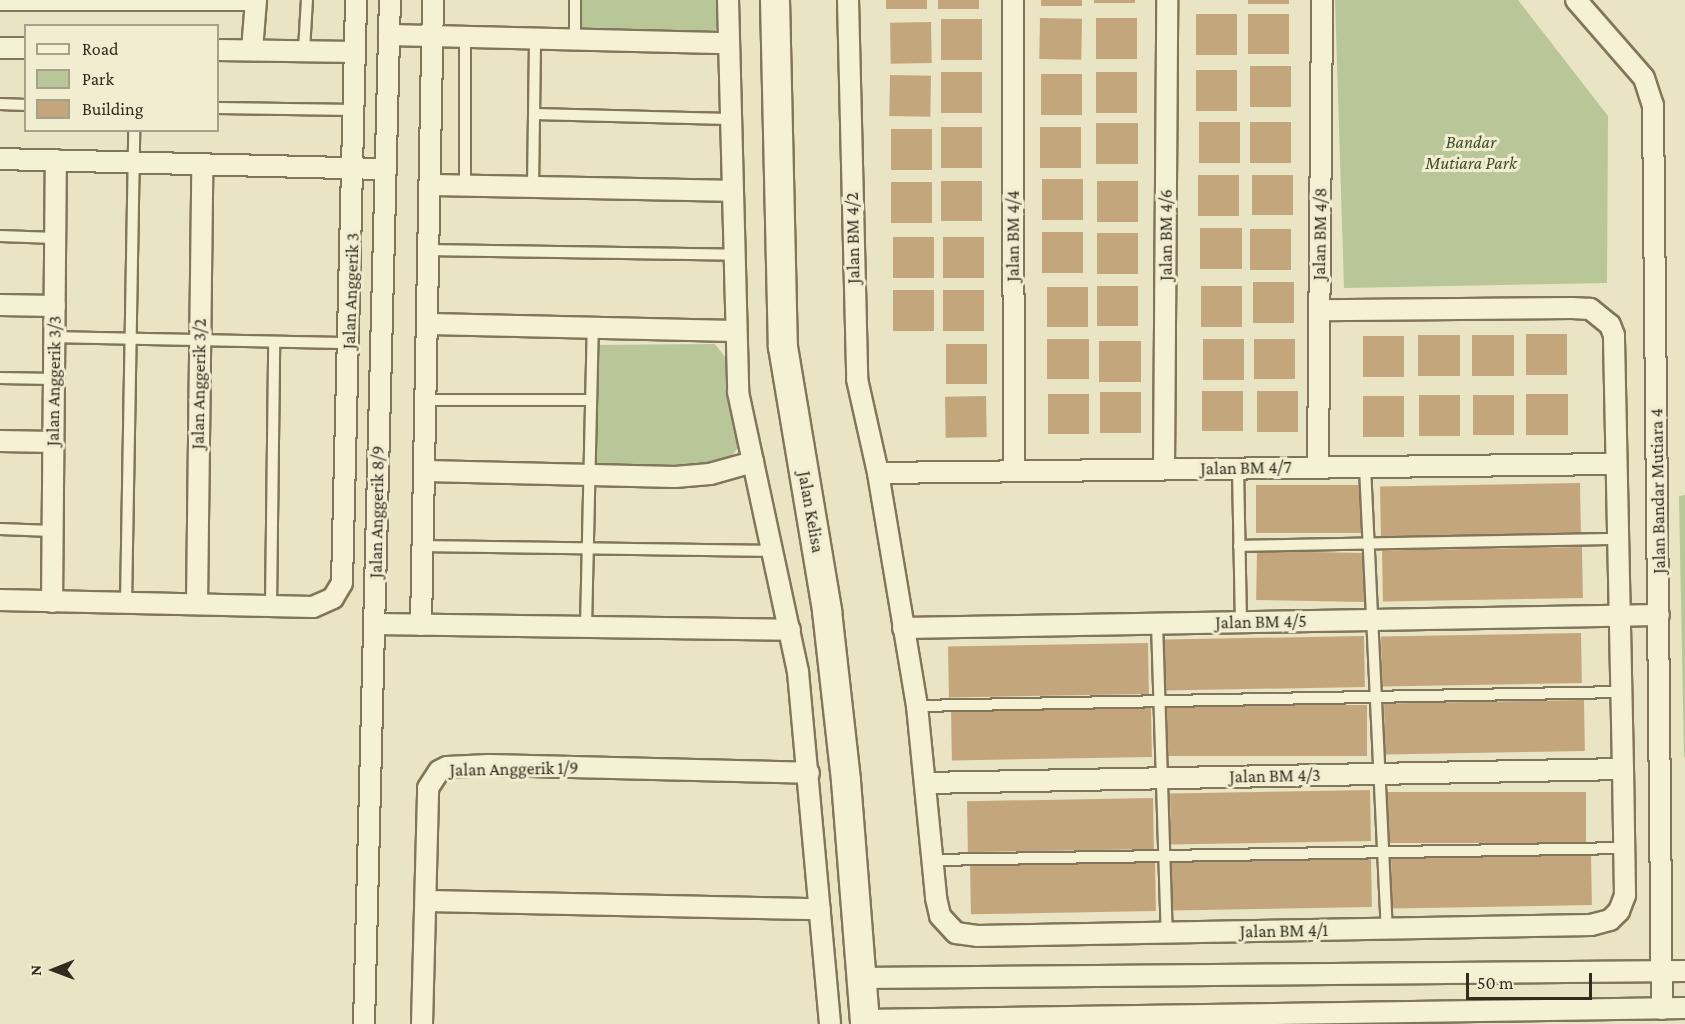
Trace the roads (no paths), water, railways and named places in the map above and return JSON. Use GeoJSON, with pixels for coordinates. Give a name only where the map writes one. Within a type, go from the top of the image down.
{"type":"FeatureCollection","features":[{"type":"Feature","properties":{"kind":"main road","name":"Jalan Kelisa"},"geometry":{"type":"LineString","coordinates":[[775,0],[783,347],[827,611],[846,781],[865,1022]]}},
{"type":"Feature","properties":{"kind":"street","name":"Jalan Anggerik 3"},"geometry":{"type":"LineString","coordinates":[[271,606],[324,605],[342,583],[355,169],[356,0]]}},
{"type":"Feature","properties":{"kind":"street","name":"Jalan Anggerik 8/9"},"geometry":{"type":"LineString","coordinates":[[364,1024],[390,0]]}},
{"type":"Feature","properties":{"kind":"street"},"geometry":{"type":"LineString","coordinates":[[422,625],[433,0]]}},
{"type":"Feature","properties":{"kind":"street"},"geometry":{"type":"LineString","coordinates":[[728,0],[730,191],[738,392],[790,630],[809,773],[830,1024]]}},
{"type":"Feature","properties":{"kind":"street","name":"Jalan BM 4/2"},"geometry":{"type":"LineString","coordinates":[[848,0],[855,338],[860,396],[878,473],[917,706]]}},
{"type":"Feature","properties":{"kind":"street","name":"Jalan BM 4/4"},"geometry":{"type":"LineString","coordinates":[[1013,0],[1014,471]]}},
{"type":"Feature","properties":{"kind":"street","name":"Jalan BM 4/6"},"geometry":{"type":"LineString","coordinates":[[1164,469],[1167,0]]}},
{"type":"Feature","properties":{"kind":"street","name":"Jalan BM 4/8"},"geometry":{"type":"LineString","coordinates":[[1318,467],[1322,0]]}},
{"type":"Feature","properties":{"kind":"street","name":"Jalan Bandar Mutiara 4"},"geometry":{"type":"LineString","coordinates":[[1576,0],[1644,78],[1653,105],[1662,1009]]}},
{"type":"Feature","properties":{"kind":"street"},"geometry":{"type":"LineString","coordinates":[[252,50],[256,3]]}},
{"type":"Feature","properties":{"kind":"street"},"geometry":{"type":"LineString","coordinates":[[389,35],[729,43]]}},
{"type":"Feature","properties":{"kind":"street"},"geometry":{"type":"LineString","coordinates":[[0,48],[24,48]]}},
{"type":"Feature","properties":{"kind":"street"},"geometry":{"type":"LineString","coordinates":[[219,50],[355,52]]}},
{"type":"Feature","properties":{"kind":"street"},"geometry":{"type":"LineString","coordinates":[[0,159],[386,170]]}},
{"type":"Feature","properties":{"kind":"street","name":"Jalan Anggerik 3/3"},"geometry":{"type":"LineString","coordinates":[[52,602],[56,160]]}},
{"type":"Feature","properties":{"kind":"street","name":"Jalan Anggerik 3/2"},"geometry":{"type":"LineString","coordinates":[[197,604],[202,164]]}},
{"type":"Feature","properties":{"kind":"street"},"geometry":{"type":"LineString","coordinates":[[430,185],[730,191]]}},
{"type":"Feature","properties":{"kind":"street"},"geometry":{"type":"LineString","coordinates":[[0,305],[55,306]]}},
{"type":"Feature","properties":{"kind":"street"},"geometry":{"type":"LineString","coordinates":[[1319,310],[1590,309],[1601,315],[1614,335],[1624,848]]}},
{"type":"Feature","properties":{"kind":"street"},"geometry":{"type":"LineString","coordinates":[[429,324],[735,331]]}},
{"type":"Feature","properties":{"kind":"street"},"geometry":{"type":"LineString","coordinates":[[0,441],[53,442]]}},
{"type":"Feature","properties":{"kind":"street"},"geometry":{"type":"LineString","coordinates":[[426,471],[590,473],[675,477],[726,471],[753,462]]}},
{"type":"Feature","properties":{"kind":"street","name":"Jalan BM 4/7"},"geometry":{"type":"LineString","coordinates":[[878,473],[1615,464]]}},
{"type":"Feature","properties":{"kind":"street"},"geometry":{"type":"LineString","coordinates":[[0,600],[271,606]]}},
{"type":"Feature","properties":{"kind":"street","name":"Jalan BM 4/5"},"geometry":{"type":"LineString","coordinates":[[903,628],[1659,615]]}},
{"type":"Feature","properties":{"kind":"street"},"geometry":{"type":"LineString","coordinates":[[375,624],[790,630]]}},
{"type":"Feature","properties":{"kind":"street","name":"Jalan BM 4/1"},"geometry":{"type":"LineString","coordinates":[[917,706],[936,898],[945,924],[956,933],[977,936],[1591,926],[1610,920],[1623,903],[1624,848]]}},
{"type":"Feature","properties":{"kind":"street","name":"Jalan Anggerik 1/9"},"geometry":{"type":"LineString","coordinates":[[422,1024],[428,788],[433,776],[447,767],[809,773]]}},
{"type":"Feature","properties":{"kind":"street","name":"Jalan BM 4/3"},"geometry":{"type":"LineString","coordinates":[[926,783],[1623,769]]}},
{"type":"Feature","properties":{"kind":"street"},"geometry":{"type":"LineString","coordinates":[[426,901],[820,909]]}},
{"type":"Feature","properties":{"kind":"street"},"geometry":{"type":"LineString","coordinates":[[860,978],[1685,971]]}},
{"type":"Feature","properties":{"kind":"street"},"geometry":{"type":"LineString","coordinates":[[865,1022],[1685,1008]]}},
{"type":"Feature","properties":{"kind":"lane"},"geometry":{"type":"LineString","coordinates":[[304,50],[307,0]]}},
{"type":"Feature","properties":{"kind":"lane"},"geometry":{"type":"LineString","coordinates":[[575,0],[575,40]]}},
{"type":"Feature","properties":{"kind":"lane"},"geometry":{"type":"LineString","coordinates":[[0,5],[256,3]]}},
{"type":"Feature","properties":{"kind":"lane"},"geometry":{"type":"LineString","coordinates":[[465,38],[465,186]]}},
{"type":"Feature","properties":{"kind":"lane"},"geometry":{"type":"LineString","coordinates":[[533,187],[535,39]]}},
{"type":"Feature","properties":{"kind":"lane"},"geometry":{"type":"LineString","coordinates":[[0,104],[24,105]]}},
{"type":"Feature","properties":{"kind":"lane"},"geometry":{"type":"LineString","coordinates":[[219,108],[355,110]]}},
{"type":"Feature","properties":{"kind":"lane"},"geometry":{"type":"LineString","coordinates":[[534,114],[729,119]]}},
{"type":"Feature","properties":{"kind":"lane"},"geometry":{"type":"LineString","coordinates":[[126,603],[134,132]]}},
{"type":"Feature","properties":{"kind":"lane"},"geometry":{"type":"LineString","coordinates":[[0,236],[55,238]]}},
{"type":"Feature","properties":{"kind":"lane"},"geometry":{"type":"LineString","coordinates":[[430,250],[734,255]]}},
{"type":"Feature","properties":{"kind":"lane"},"geometry":{"type":"LineString","coordinates":[[586,627],[590,549],[593,328]]}},
{"type":"Feature","properties":{"kind":"lane"},"geometry":{"type":"LineString","coordinates":[[54,337],[349,343]]}},
{"type":"Feature","properties":{"kind":"lane"},"geometry":{"type":"LineString","coordinates":[[271,606],[274,342]]}},
{"type":"Feature","properties":{"kind":"lane"},"geometry":{"type":"LineString","coordinates":[[0,378],[54,379]]}},
{"type":"Feature","properties":{"kind":"lane"},"geometry":{"type":"LineString","coordinates":[[427,400],[591,400]]}},
{"type":"Feature","properties":{"kind":"lane"},"geometry":{"type":"LineString","coordinates":[[1365,467],[1387,929]]}},
{"type":"Feature","properties":{"kind":"lane"},"geometry":{"type":"LineString","coordinates":[[1238,468],[1241,622]]}},
{"type":"Feature","properties":{"kind":"lane"},"geometry":{"type":"LineString","coordinates":[[0,529],[52,531]]}},
{"type":"Feature","properties":{"kind":"lane"},"geometry":{"type":"LineString","coordinates":[[1239,546],[1617,539]]}},
{"type":"Feature","properties":{"kind":"lane"},"geometry":{"type":"LineString","coordinates":[[424,546],[771,551]]}},
{"type":"Feature","properties":{"kind":"lane"},"geometry":{"type":"LineString","coordinates":[[1157,623],[1167,933]]}},
{"type":"Feature","properties":{"kind":"lane"},"geometry":{"type":"LineString","coordinates":[[917,706],[1621,692]]}},
{"type":"Feature","properties":{"kind":"lane"},"geometry":{"type":"LineString","coordinates":[[932,860],[1624,848]]}},
{"type":"Feature","properties":{"kind":"park label","name":"Bandar Mutiara Park"},"geometry":{"type":"Point","coordinates":[1471,153]}}]}
